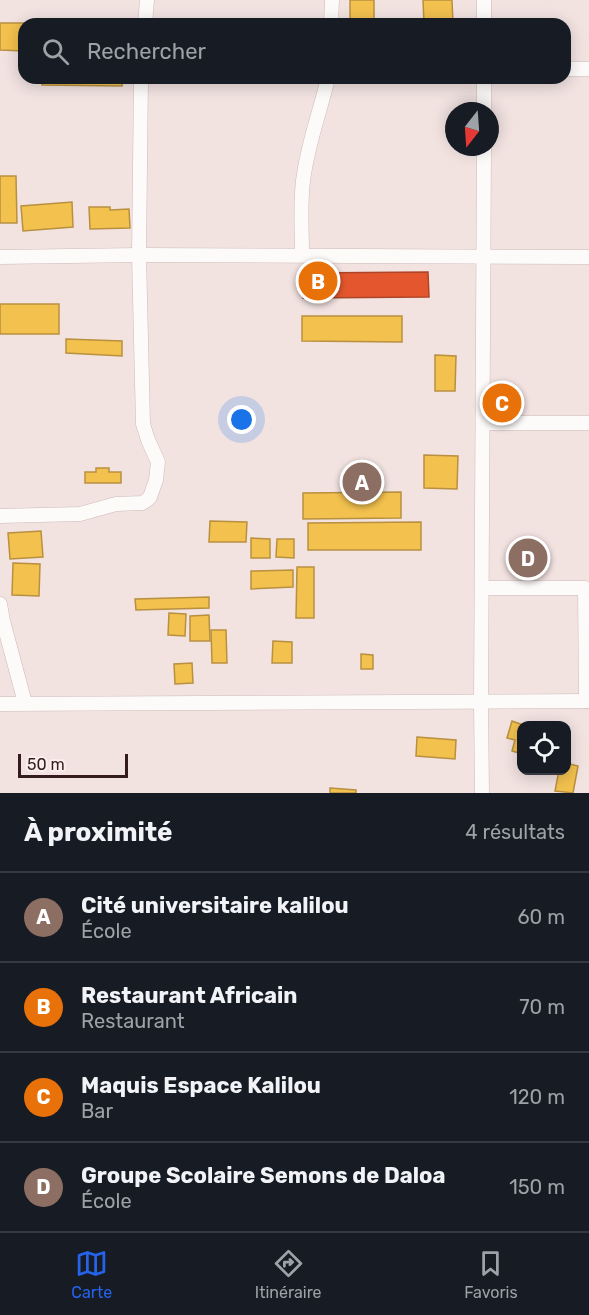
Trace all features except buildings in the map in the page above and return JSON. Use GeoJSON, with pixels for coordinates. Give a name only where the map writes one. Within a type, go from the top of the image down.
{"type":"FeatureCollection","features":[{"type":"Feature","properties":{"kind":"street"},"geometry":{"type":"LineString","coordinates":[[146,18],[147,0]]}},
{"type":"Feature","properties":{"kind":"street"},"geometry":{"type":"LineString","coordinates":[[332,0],[332,18]]}},
{"type":"Feature","properties":{"kind":"street"},"geometry":{"type":"LineString","coordinates":[[484,0],[484,18]]}},
{"type":"Feature","properties":{"kind":"street"},"geometry":{"type":"LineString","coordinates":[[571,69],[589,69]]}},
{"type":"Feature","properties":{"kind":"street"},"geometry":{"type":"LineString","coordinates":[[0,516],[80,514],[116,504],[142,503],[150,497],[156,480],[158,462],[143,424],[139,255],[141,84]]}},
{"type":"Feature","properties":{"kind":"street"},"geometry":{"type":"LineString","coordinates":[[302,255],[303,183],[310,143],[327,84]]}},
{"type":"Feature","properties":{"kind":"street"},"geometry":{"type":"LineString","coordinates":[[484,84],[484,102]]}},
{"type":"Feature","properties":{"kind":"street"},"geometry":{"type":"LineString","coordinates":[[482,793],[484,156]]}},
{"type":"Feature","properties":{"kind":"street"},"geometry":{"type":"LineString","coordinates":[[0,257],[589,256]]}},
{"type":"Feature","properties":{"kind":"street"},"geometry":{"type":"LineString","coordinates":[[483,423],[589,423]]}},
{"type":"Feature","properties":{"kind":"street"},"geometry":{"type":"LineString","coordinates":[[0,704],[587,701],[585,588],[482,588]]}},
{"type":"Feature","properties":{"kind":"street"},"geometry":{"type":"LineString","coordinates":[[0,604],[25,703]]}},
{"type":"Feature","properties":{"kind":"place","name":"Restaurant Africain"},"geometry":{"type":"Point","coordinates":[318,281]}},
{"type":"Feature","properties":{"kind":"place","name":"Maquis Espace Kalilou"},"geometry":{"type":"Point","coordinates":[502,403]}},
{"type":"Feature","properties":{"kind":"place","name":"Cité universitaire kalilou"},"geometry":{"type":"Point","coordinates":[362,482]}},
{"type":"Feature","properties":{"kind":"place","name":"Groupe Scolaire Semons de Daloa"},"geometry":{"type":"Point","coordinates":[528,558]}}]}
